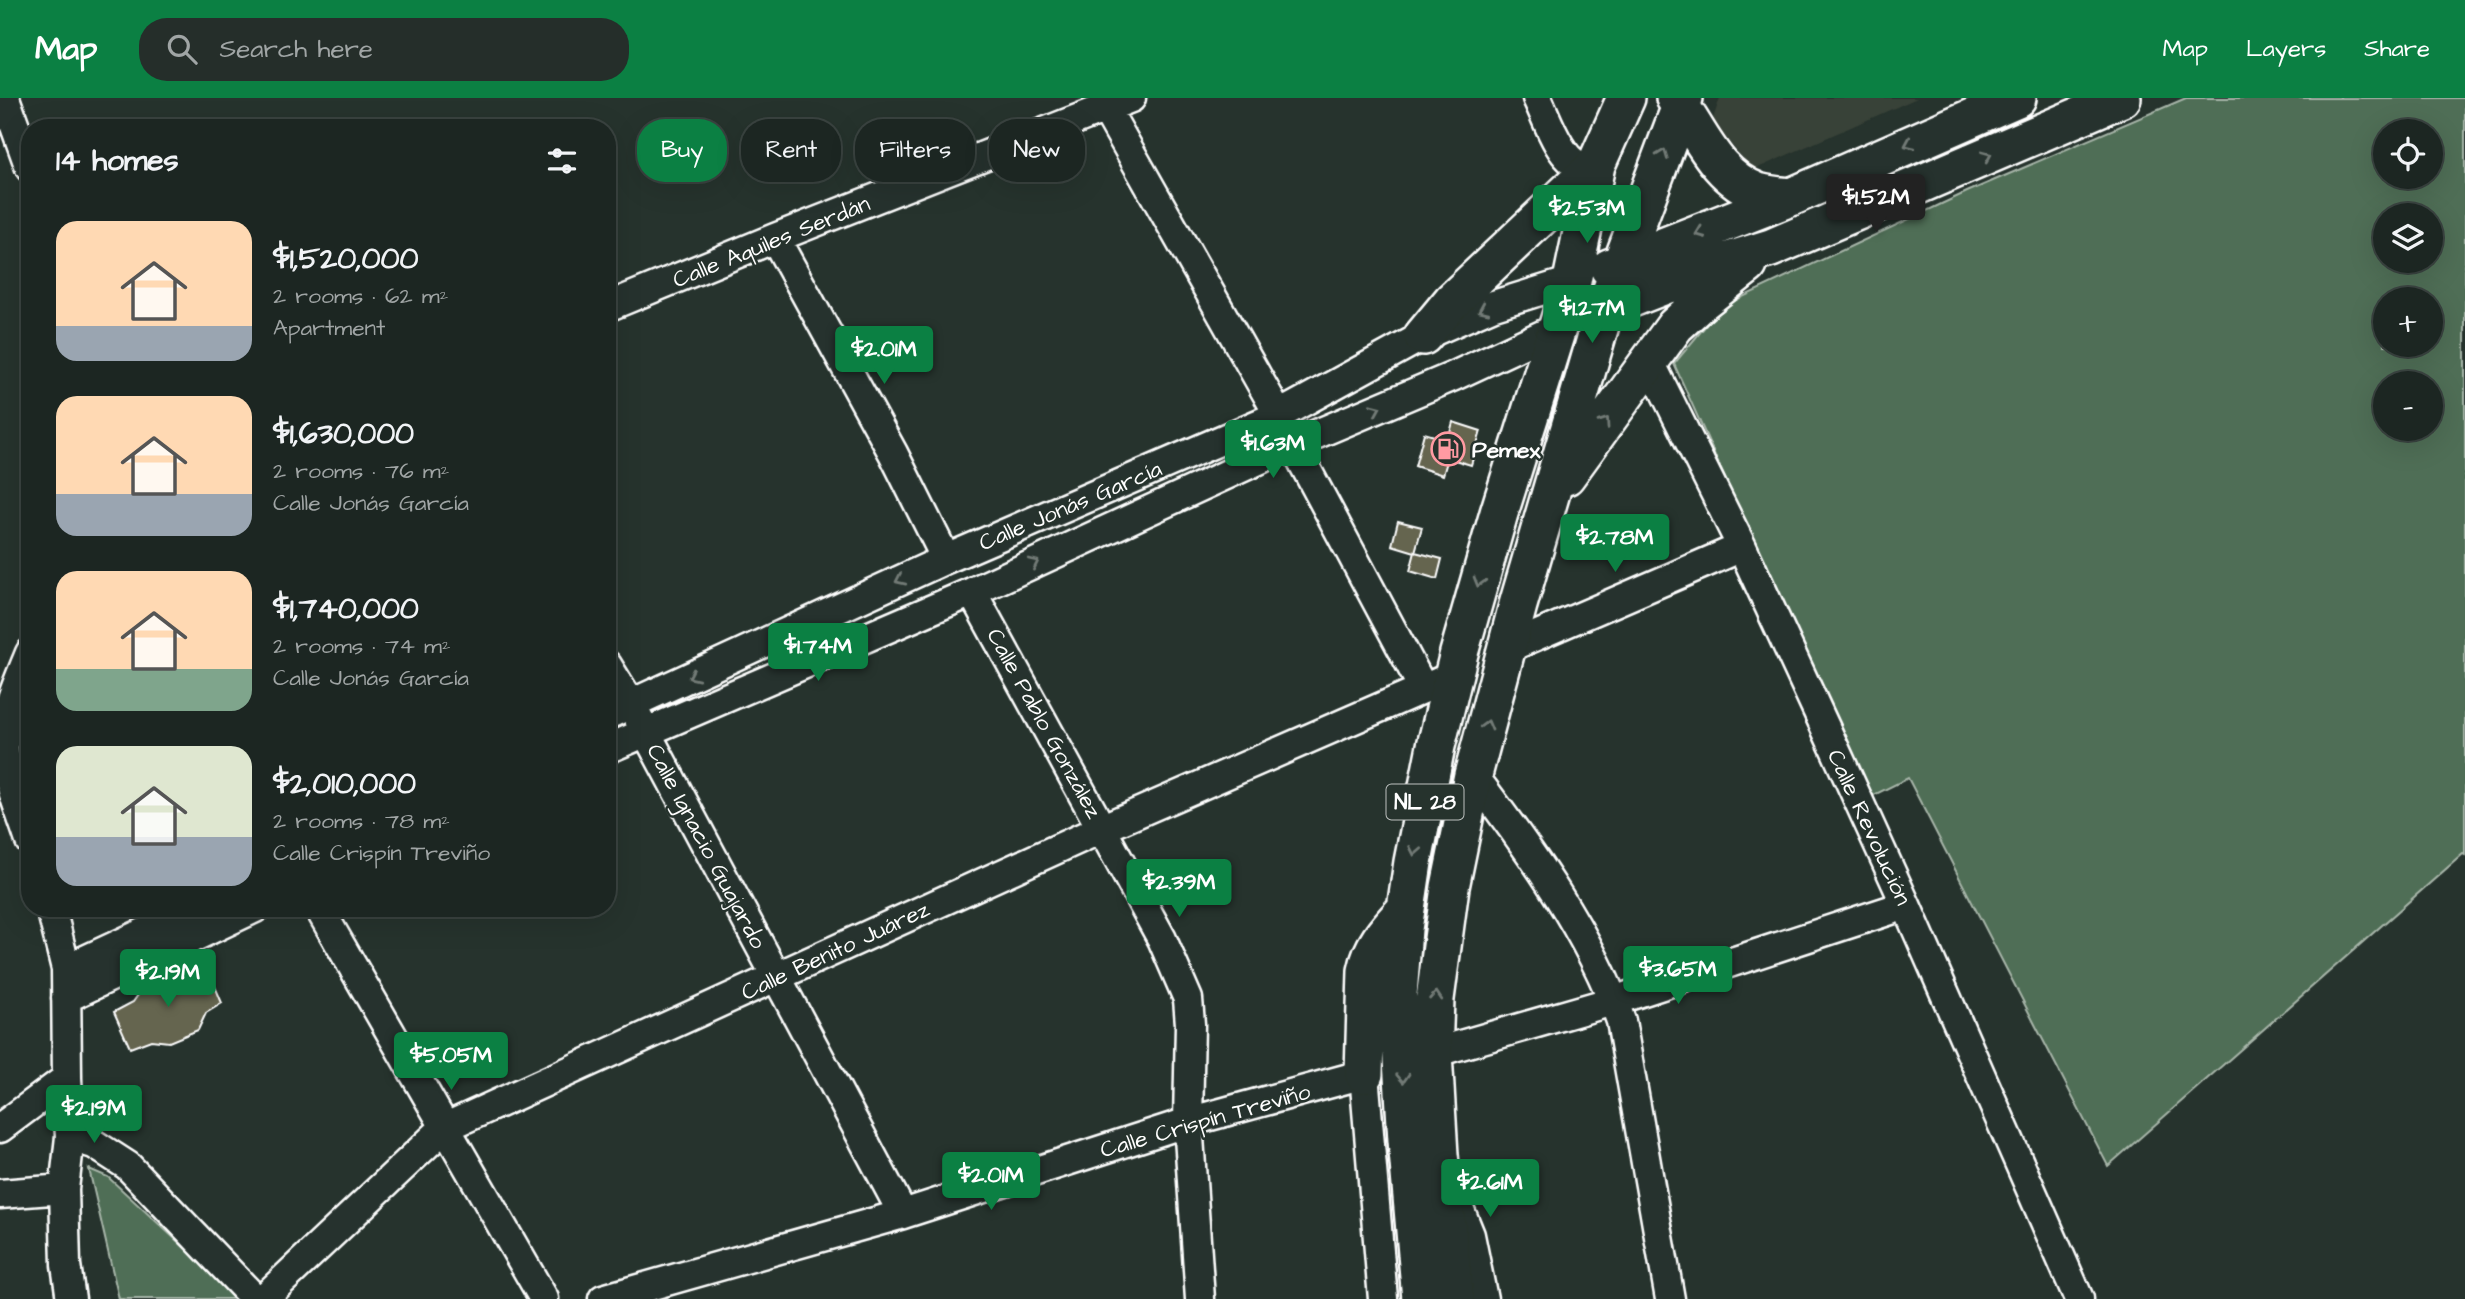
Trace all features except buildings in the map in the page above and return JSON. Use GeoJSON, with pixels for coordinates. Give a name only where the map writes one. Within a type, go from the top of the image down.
{"type":"FeatureCollection","features":[{"type":"Feature","properties":{"kind":"main road"},"geometry":{"type":"LineString","coordinates":[[1572,281],[1596,165],[1626,98]]}},
{"type":"Feature","properties":{"kind":"main road"},"geometry":{"type":"LineString","coordinates":[[1572,281],[1791,197],[2017,98]]}},
{"type":"Feature","properties":{"kind":"main road"},"geometry":{"type":"LineString","coordinates":[[1518,605],[1510,552],[1560,390],[1552,344],[1605,308],[1719,264],[1771,248],[2122,98]]}},
{"type":"Feature","properties":{"kind":"main road"},"geometry":{"type":"LineString","coordinates":[[1680,101],[1708,150],[1732,177],[1760,193],[1791,197]]}},
{"type":"Feature","properties":{"kind":"main road"},"geometry":{"type":"LineString","coordinates":[[1622,264],[1680,101]]}},
{"type":"Feature","properties":{"kind":"main road"},"geometry":{"type":"LineString","coordinates":[[1423,337],[1452,302],[1596,165]]}},
{"type":"Feature","properties":{"kind":"main road"},"geometry":{"type":"LineString","coordinates":[[1551,497],[1675,326],[1771,248]]}},
{"type":"Feature","properties":{"kind":"main road","name":"NL 28"},"geometry":{"type":"LineString","coordinates":[[1447,1294],[1433,1053],[1435,999],[1450,887],[1473,775],[1518,605],[1605,308],[1622,264]]}},
{"type":"Feature","properties":{"kind":"main road","name":"NL 28"},"geometry":{"type":"LineString","coordinates":[[1447,1294],[1407,1140],[1398,995],[1406,909],[1436,746],[1443,683],[1572,281]]}},
{"type":"Feature","properties":{"kind":"main road"},"geometry":{"type":"LineString","coordinates":[[1443,683],[1451,739],[1473,775]]}},
{"type":"Feature","properties":{"kind":"main road"},"geometry":{"type":"LineString","coordinates":[[1364,1074],[1367,971],[1370,958],[1383,934],[1406,909]]}},
{"type":"Feature","properties":{"kind":"street"},"geometry":{"type":"LineString","coordinates":[[5,98],[21,143]]}},
{"type":"Feature","properties":{"kind":"street"},"geometry":{"type":"LineString","coordinates":[[1537,98],[1560,146],[1572,161],[1582,166],[1596,165]]}},
{"type":"Feature","properties":{"kind":"street"},"geometry":{"type":"LineString","coordinates":[[1118,103],[1279,415]]}},
{"type":"Feature","properties":{"kind":"street","name":"Calle Aquiles Serdán"},"geometry":{"type":"LineString","coordinates":[[616,303],[1118,103]]}},
{"type":"Feature","properties":{"kind":"street"},"geometry":{"type":"LineString","coordinates":[[775,238],[893,453],[946,559]]}},
{"type":"Feature","properties":{"kind":"street","name":"Calle Jonás García"},"geometry":{"type":"LineString","coordinates":[[619,710],[946,559],[1279,415],[1423,337],[1494,304],[1572,281]]}},
{"type":"Feature","properties":{"kind":"street","name":"Calle Jonás García"},"geometry":{"type":"LineString","coordinates":[[616,745],[972,592],[1293,444],[1454,376],[1552,344]]}},
{"type":"Feature","properties":{"kind":"street","name":"Calle Revolución"},"geometry":{"type":"LineString","coordinates":[[1649,360],[1742,547],[1906,905],[2079,1299]]}},
{"type":"Feature","properties":{"kind":"street"},"geometry":{"type":"LineString","coordinates":[[1293,444],[1443,683]]}},
{"type":"Feature","properties":{"kind":"street"},"geometry":{"type":"LineString","coordinates":[[1508,648],[1742,547]]}},
{"type":"Feature","properties":{"kind":"street","name":"Calle Pablo González"},"geometry":{"type":"LineString","coordinates":[[972,592],[1162,939],[1188,999],[1188,1122],[1200,1299]]}},
{"type":"Feature","properties":{"kind":"street"},"geometry":{"type":"LineString","coordinates":[[21,676],[2,727],[6,781],[21,818]]}},
{"type":"Feature","properties":{"kind":"street","name":"Calle Benito Juárez"},"geometry":{"type":"LineString","coordinates":[[263,1299],[444,1128],[1103,828],[1443,683]]}},
{"type":"Feature","properties":{"kind":"street","name":"Calle Ignacio Guajardo"},"geometry":{"type":"LineString","coordinates":[[619,710],[646,731],[903,1214]]}},
{"type":"Feature","properties":{"kind":"street"},"geometry":{"type":"LineString","coordinates":[[1473,775],[1539,867],[1579,933],[1614,1001],[1621,1021],[1670,1299]]}},
{"type":"Feature","properties":{"kind":"street"},"geometry":{"type":"LineString","coordinates":[[1433,1053],[1614,1001],[1906,905]]}},
{"type":"Feature","properties":{"kind":"street"},"geometry":{"type":"LineString","coordinates":[[53,917],[66,970],[70,1137],[64,1189],[66,1265],[71,1299]]}},
{"type":"Feature","properties":{"kind":"street"},"geometry":{"type":"LineString","coordinates":[[66,970],[178,917]]}},
{"type":"Feature","properties":{"kind":"street"},"geometry":{"type":"LineString","coordinates":[[66,998],[236,917]]}},
{"type":"Feature","properties":{"kind":"street"},"geometry":{"type":"LineString","coordinates":[[324,917],[544,1299]]}},
{"type":"Feature","properties":{"kind":"street"},"geometry":{"type":"LineString","coordinates":[[1364,1074],[1383,1299]]}},
{"type":"Feature","properties":{"kind":"street","name":"Calle Crispín Treviño"},"geometry":{"type":"LineString","coordinates":[[603,1299],[903,1214],[1188,1122],[1364,1074]]}},
{"type":"Feature","properties":{"kind":"street"},"geometry":{"type":"LineString","coordinates":[[4,1117],[67,1078]]}},
{"type":"Feature","properties":{"kind":"street"},"geometry":{"type":"LineString","coordinates":[[70,1137],[94,1144],[128,1166],[255,1299]]}},
{"type":"Feature","properties":{"kind":"street"},"geometry":{"type":"LineString","coordinates":[[0,1194],[64,1189]]}},
{"type":"Feature","properties":{"kind":"shaded area"},"geometry":{"type":"Polygon","coordinates":[[[1720,98],[1917,98],[1753,170],[1712,122],[1720,98]]]}},
{"type":"Feature","properties":{"kind":"green space"},"geometry":{"type":"Polygon","coordinates":[[[2186,98],[2465,98],[2465,855],[2108,1166],[1908,778],[1868,798],[1674,364],[1721,307],[1967,192],[2186,98]]]}},
{"type":"Feature","properties":{"kind":"green space"},"geometry":{"type":"Polygon","coordinates":[[[89,1169],[108,1177],[240,1299],[119,1299],[89,1169]]]}},
{"type":"Feature","properties":{"kind":"place","name":"Pemex"},"geometry":{"type":"Point","coordinates":[1448,449]}}]}
